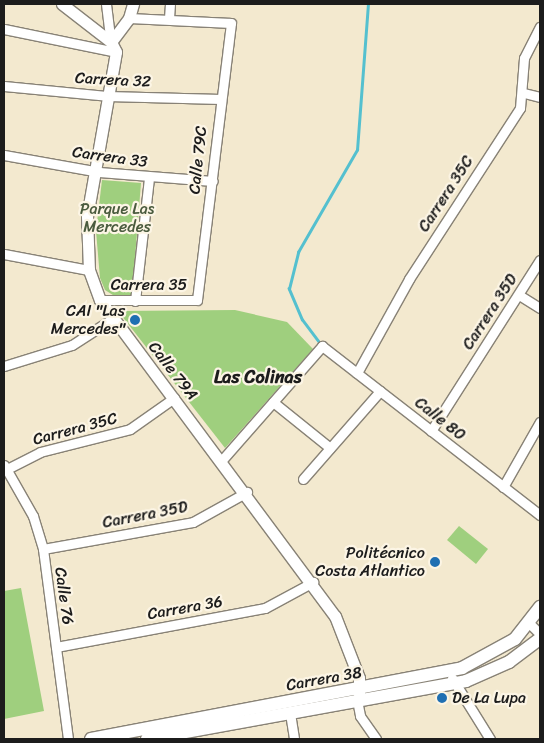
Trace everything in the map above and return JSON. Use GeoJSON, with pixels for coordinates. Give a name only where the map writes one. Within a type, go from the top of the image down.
{"type":"FeatureCollection","features":[{"type":"Feature","properties":{"kind":"main road","name":"Carrera 38"},"geometry":{"type":"LineString","coordinates":[[147,739],[290,713],[448,671],[499,651],[530,624],[540,607]]}},
{"type":"Feature","properties":{"kind":"main road","name":"Carrera 38"},"geometry":{"type":"LineString","coordinates":[[91,739],[359,694],[454,684],[508,662],[540,639]]}},
{"type":"Feature","properties":{"kind":"street"},"geometry":{"type":"LineString","coordinates":[[62,4],[113,47]]}},
{"type":"Feature","properties":{"kind":"street"},"geometry":{"type":"LineString","coordinates":[[106,4],[113,47]]}},
{"type":"Feature","properties":{"kind":"street"},"geometry":{"type":"LineString","coordinates":[[113,47],[130,18],[133,4]]}},
{"type":"Feature","properties":{"kind":"street"},"geometry":{"type":"LineString","coordinates":[[130,18],[169,18],[170,4]]}},
{"type":"Feature","properties":{"kind":"street","name":"Calle 79C"},"geometry":{"type":"LineString","coordinates":[[169,18],[231,23],[198,300]]}},
{"type":"Feature","properties":{"kind":"street","name":"Carrera 35C"},"geometry":{"type":"LineString","coordinates":[[357,373],[409,279],[520,108],[524,93],[520,75],[540,27]]}},
{"type":"Feature","properties":{"kind":"street"},"geometry":{"type":"LineString","coordinates":[[4,29],[113,47]]}},
{"type":"Feature","properties":{"kind":"street","name":"Calle 79A"},"geometry":{"type":"LineString","coordinates":[[113,47],[107,96],[87,216],[90,270],[100,300],[112,319],[247,492],[313,582],[335,616],[359,694],[360,716],[376,739]]}},
{"type":"Feature","properties":{"kind":"street","name":"Carrera 32"},"geometry":{"type":"LineString","coordinates":[[4,86],[107,96],[221,99]]}},
{"type":"Feature","properties":{"kind":"street"},"geometry":{"type":"LineString","coordinates":[[524,93],[540,97]]}},
{"type":"Feature","properties":{"kind":"street","name":"Carrera 33"},"geometry":{"type":"LineString","coordinates":[[4,155],[93,171],[148,178],[213,181]]}},
{"type":"Feature","properties":{"kind":"street"},"geometry":{"type":"LineString","coordinates":[[135,301],[148,178]]}},
{"type":"Feature","properties":{"kind":"street"},"geometry":{"type":"LineString","coordinates":[[4,254],[90,270]]}},
{"type":"Feature","properties":{"kind":"street","name":"Carrera 35D"},"geometry":{"type":"LineString","coordinates":[[431,431],[540,260]]}},
{"type":"Feature","properties":{"kind":"street"},"geometry":{"type":"LineString","coordinates":[[519,295],[540,308]]}},
{"type":"Feature","properties":{"kind":"street","name":"Carrera 35"},"geometry":{"type":"LineString","coordinates":[[100,300],[198,300]]}},
{"type":"Feature","properties":{"kind":"street","name":"Carrera 35"},"geometry":{"type":"LineString","coordinates":[[4,366],[72,345],[112,319]]}},
{"type":"Feature","properties":{"kind":"street","name":"Calle 80"},"geometry":{"type":"LineString","coordinates":[[274,402],[322,346],[540,515]]}},
{"type":"Feature","properties":{"kind":"street"},"geometry":{"type":"LineString","coordinates":[[303,479],[380,391]]}},
{"type":"Feature","properties":{"kind":"street","name":"Carrera 35C"},"geometry":{"type":"LineString","coordinates":[[5,467],[40,452],[130,429],[174,398]]}},
{"type":"Feature","properties":{"kind":"street"},"geometry":{"type":"LineString","coordinates":[[222,460],[274,402],[330,448]]}},
{"type":"Feature","properties":{"kind":"street"},"geometry":{"type":"LineString","coordinates":[[503,487],[540,422]]}},
{"type":"Feature","properties":{"kind":"street","name":"Calle 76"},"geometry":{"type":"LineString","coordinates":[[5,467],[34,516],[42,548],[68,739]]}},
{"type":"Feature","properties":{"kind":"street","name":"Carrera 35D"},"geometry":{"type":"LineString","coordinates":[[42,548],[193,522],[247,492]]}},
{"type":"Feature","properties":{"kind":"street","name":"Carrera 36"},"geometry":{"type":"LineString","coordinates":[[56,647],[265,608],[313,582]]}},
{"type":"Feature","properties":{"kind":"street"},"geometry":{"type":"LineString","coordinates":[[530,624],[540,634]]}},
{"type":"Feature","properties":{"kind":"street"},"geometry":{"type":"LineString","coordinates":[[448,671],[454,684],[490,739]]}},
{"type":"Feature","properties":{"kind":"street"},"geometry":{"type":"LineString","coordinates":[[290,713],[294,739]]}},
{"type":"Feature","properties":{"kind":"green space","name":"Parque Las Mercedes"},"geometry":{"type":"Polygon","coordinates":[[[102,180],[141,183],[132,296],[116,297],[105,290],[100,278],[96,231],[102,180]]]}},
{"type":"Feature","properties":{"kind":"green space"},"geometry":{"type":"Polygon","coordinates":[[[235,310],[287,322],[313,349],[225,448],[118,311],[235,310]]]}},
{"type":"Feature","properties":{"kind":"green space"},"geometry":{"type":"Polygon","coordinates":[[[459,526],[488,549],[476,564],[447,540],[459,526]]]}},
{"type":"Feature","properties":{"kind":"green space"},"geometry":{"type":"Polygon","coordinates":[[[21,588],[44,711],[4,719],[4,591],[21,588]]]}},
{"type":"Feature","properties":{"kind":"waterway"},"geometry":{"type":"LineString","coordinates":[[321,345],[302,320],[289,289],[298,252],[357,150],[368,4]]}},
{"type":"Feature","properties":{"kind":"place","name":"CAI \"Las Mercedes\""},"geometry":{"type":"Point","coordinates":[135,320]}},
{"type":"Feature","properties":{"kind":"place","name":"Politécnico Costa Atlantico"},"geometry":{"type":"Point","coordinates":[435,562]}},
{"type":"Feature","properties":{"kind":"place","name":"De La Lupa"},"geometry":{"type":"Point","coordinates":[442,698]}},
{"type":"Feature","properties":{"kind":"district","name":"Las Colinas"},"geometry":{"type":"Point","coordinates":[258,377]}}]}
